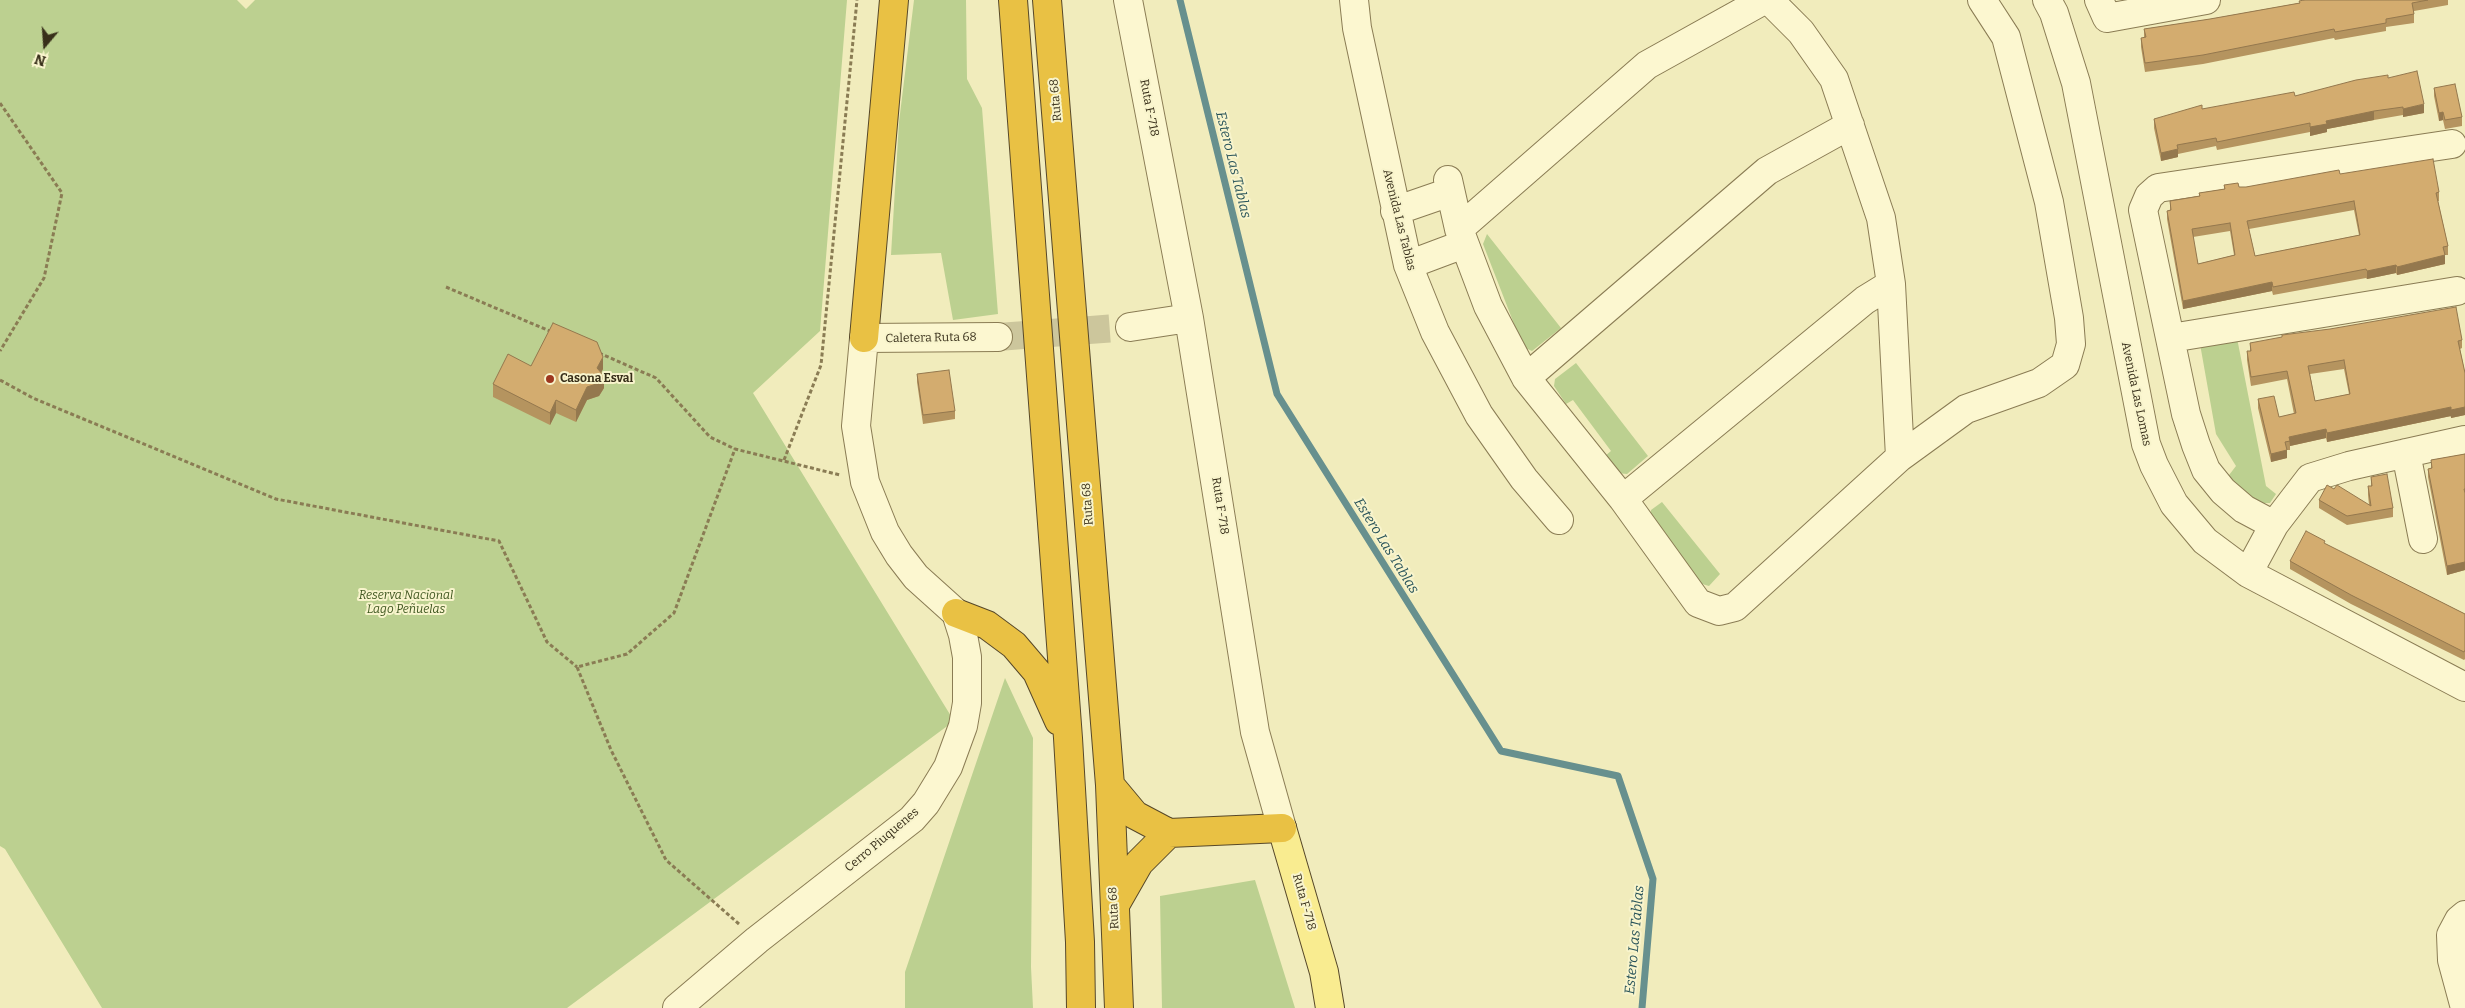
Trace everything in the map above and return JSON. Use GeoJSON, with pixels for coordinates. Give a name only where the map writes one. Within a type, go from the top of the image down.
{"type":"FeatureCollection","features":[{"type":"Feature","properties":{"kind":"highway"},"geometry":{"type":"LineString","coordinates":[[864,338],[894,0]]}},
{"type":"Feature","properties":{"kind":"highway"},"geometry":{"type":"LineString","coordinates":[[1013,0],[1068,738],[1080,942],[1081,1008]]}},
{"type":"Feature","properties":{"kind":"highway","name":"Ruta 68"},"geometry":{"type":"LineString","coordinates":[[1047,0],[1110,786],[1119,1008]]}},
{"type":"Feature","properties":{"kind":"highway"},"geometry":{"type":"LineString","coordinates":[[956,613],[972,618],[1001,634],[1026,658],[1045,688],[1068,738]]}},
{"type":"Feature","properties":{"kind":"highway"},"geometry":{"type":"LineString","coordinates":[[1110,786],[1136,815],[1169,834],[1282,828]]}},
{"type":"Feature","properties":{"kind":"highway"},"geometry":{"type":"LineString","coordinates":[[1114,907],[1125,884],[1139,862],[1169,834]]}},
{"type":"Feature","properties":{"kind":"main road","name":"Ruta F-718"},"geometry":{"type":"LineString","coordinates":[[1282,828],[1324,972],[1330,1008]]}},
{"type":"Feature","properties":{"kind":"street","name":"Ruta F-718"},"geometry":{"type":"LineString","coordinates":[[1128,0],[1188,318],[1255,732],[1282,828]]}},
{"type":"Feature","properties":{"kind":"street","name":"Avenida Las Tablas"},"geometry":{"type":"LineString","coordinates":[[1354,0],[1357,28],[1408,265],[1435,332],[1479,415],[1524,479],[1559,520]]}},
{"type":"Feature","properties":{"kind":"street"},"geometry":{"type":"LineString","coordinates":[[1408,265],[1461,236],[1647,65],[1764,0]]}},
{"type":"Feature","properties":{"kind":"street"},"geometry":{"type":"LineString","coordinates":[[1769,0],[1801,32],[1834,79],[1881,218],[1890,284],[1900,457]]}},
{"type":"Feature","properties":{"kind":"street"},"geometry":{"type":"LineString","coordinates":[[1395,211],[1449,186],[1461,236],[1488,306],[1526,378],[1623,499],[1698,603],[1719,611],[1735,608],[1900,457],[1966,409],[2039,383],[2065,364],[2071,344],[2069,318],[2049,202],[2006,37],[1982,0]]}},
{"type":"Feature","properties":{"kind":"street","name":"Avenida Las Lomas"},"geometry":{"type":"LineString","coordinates":[[2047,0],[2054,13],[2076,83],[2146,444],[2157,472],[2174,504],[2206,541],[2240,567],[2465,687]]}},
{"type":"Feature","properties":{"kind":"street"},"geometry":{"type":"LineString","coordinates":[[2099,0],[2107,18],[2206,0]]}},
{"type":"Feature","properties":{"kind":"street"},"geometry":{"type":"LineString","coordinates":[[1526,378],[1767,171],[1850,125]]}},
{"type":"Feature","properties":{"kind":"street"},"geometry":{"type":"LineString","coordinates":[[2265,520],[2244,509],[2223,491],[2206,470],[2186,414],[2143,210],[2149,196],[2158,188],[2452,144]]}},
{"type":"Feature","properties":{"kind":"street"},"geometry":{"type":"LineString","coordinates":[[1623,499],[1865,300],[1890,284]]}},
{"type":"Feature","properties":{"kind":"street"},"geometry":{"type":"LineString","coordinates":[[2171,338],[2458,290]]}},
{"type":"Feature","properties":{"kind":"street"},"geometry":{"type":"LineString","coordinates":[[1130,327],[1188,318]]}},
{"type":"Feature","properties":{"kind":"street","name":"Caletera Ruta 68"},"geometry":{"type":"LineString","coordinates":[[864,338],[998,337]]}},
{"type":"Feature","properties":{"kind":"street"},"geometry":{"type":"LineString","coordinates":[[864,338],[856,426],[865,482],[885,532],[899,555],[916,577],[956,613]]}},
{"type":"Feature","properties":{"kind":"street"},"geometry":{"type":"LineString","coordinates":[[2240,567],[2265,520],[2310,478],[2349,466],[2465,440]]}},
{"type":"Feature","properties":{"kind":"street"},"geometry":{"type":"LineString","coordinates":[[2406,454],[2423,539]]}},
{"type":"Feature","properties":{"kind":"street","name":"Cerro Piuquenes"},"geometry":{"type":"LineString","coordinates":[[677,1008],[757,940],[912,819],[938,786],[956,748],[967,703],[967,658],[956,613]]}},
{"type":"Feature","properties":{"kind":"street"},"geometry":{"type":"LineString","coordinates":[[2465,915],[2459,920],[2451,935],[2452,960],[2465,1008]]}},
{"type":"Feature","properties":{"kind":"path"},"geometry":{"type":"LineString","coordinates":[[784,460],[821,365],[857,0]]}},
{"type":"Feature","properties":{"kind":"path"},"geometry":{"type":"LineString","coordinates":[[0,103],[62,193],[44,278],[0,351]]}},
{"type":"Feature","properties":{"kind":"path"},"geometry":{"type":"LineString","coordinates":[[446,287],[560,335]]}},
{"type":"Feature","properties":{"kind":"path"},"geometry":{"type":"LineString","coordinates":[[595,351],[656,378],[710,437],[734,449],[826,471]]}},
{"type":"Feature","properties":{"kind":"path"},"geometry":{"type":"LineString","coordinates":[[0,380],[33,398],[276,499],[499,541],[547,642],[577,667],[611,750],[666,860],[757,940]]}},
{"type":"Feature","properties":{"kind":"path"},"geometry":{"type":"LineString","coordinates":[[577,667],[627,654],[674,613],[734,449]]}},
{"type":"Feature","properties":{"kind":"green space","name":"Reserva Nacional Lago Peñuelas"},"geometry":{"type":"Polygon","coordinates":[[[0,0],[237,0],[246,9],[255,0],[847,0],[820,331],[753,393],[954,721],[567,1008],[102,1008],[5,849],[0,846],[0,0]]]}},
{"type":"Feature","properties":{"kind":"green space"},"geometry":{"type":"Polygon","coordinates":[[[914,0],[966,0],[967,79],[982,108],[998,314],[953,320],[941,253],[891,255],[899,122],[914,0]]]}},
{"type":"Feature","properties":{"kind":"green space"},"geometry":{"type":"Polygon","coordinates":[[[1487,234],[1561,328],[1532,351],[1523,347],[1483,244],[1487,234]]]}},
{"type":"Feature","properties":{"kind":"green space"},"geometry":{"type":"Polygon","coordinates":[[[2237,338],[2266,486],[2276,494],[2270,503],[2258,503],[2226,479],[2236,466],[2216,434],[2200,344],[2237,338]]]}},
{"type":"Feature","properties":{"kind":"green space"},"geometry":{"type":"Polygon","coordinates":[[[1576,363],[1648,456],[1627,474],[1617,473],[1605,456],[1611,451],[1573,400],[1566,404],[1554,386],[1555,379],[1576,363]]]}},
{"type":"Feature","properties":{"kind":"green space"},"geometry":{"type":"Polygon","coordinates":[[[1662,502],[1720,574],[1709,586],[1699,583],[1650,516],[1651,510],[1662,502]]]}},
{"type":"Feature","properties":{"kind":"green space"},"geometry":{"type":"Polygon","coordinates":[[[1005,678],[1033,738],[1031,967],[1033,1008],[905,1008],[905,972],[1005,678]]]}},
{"type":"Feature","properties":{"kind":"green space"},"geometry":{"type":"Polygon","coordinates":[[[1255,880],[1295,1008],[1162,1008],[1160,896],[1255,880]]]}},
{"type":"Feature","properties":{"kind":"building"},"geometry":{"type":"Polygon","coordinates":[[[2428,0],[2412,3],[2414,14],[2386,19],[2386,23],[2335,32],[2334,29],[2203,55],[2145,63],[2141,38],[2146,37],[2144,29],[2300,3],[2299,1],[2428,0]]]}},
{"type":"Feature","properties":{"kind":"building"},"geometry":{"type":"Polygon","coordinates":[[[2417,71],[2424,104],[2403,109],[2403,107],[2374,111],[2326,121],[2327,124],[2310,127],[2310,123],[2217,142],[2216,138],[2177,145],[2178,149],[2161,153],[2154,119],[2202,105],[2202,109],[2294,92],[2295,96],[2356,80],[2388,75],[2388,78],[2417,71]]]}},
{"type":"Feature","properties":{"kind":"building"},"geometry":{"type":"Polygon","coordinates":[[[2455,84],[2462,117],[2445,120],[2443,112],[2439,113],[2434,88],[2455,84]]]}},
{"type":"Feature","properties":{"kind":"building"},"geometry":{"type":"Polygon","coordinates":[[[2433,159],[2439,192],[2436,193],[2448,246],[2443,247],[2445,255],[2397,267],[2396,265],[2367,271],[2366,269],[2273,287],[2272,282],[2183,301],[2167,211],[2171,210],[2170,201],[2200,196],[2199,193],[2225,189],[2224,185],[2238,183],[2239,187],[2246,187],[2339,170],[2340,174],[2433,159]],[[2354,201],[2247,221],[2255,256],[2360,235],[2354,201]],[[2230,223],[2192,229],[2198,264],[2235,255],[2230,223]]]}},
{"type":"Feature","properties":{"kind":"building"},"geometry":{"type":"Polygon","coordinates":[[[2456,307],[2462,340],[2458,341],[2465,373],[2465,407],[2451,410],[2451,407],[2327,433],[2326,429],[2289,437],[2290,441],[2285,442],[2287,450],[2271,454],[2258,399],[2274,396],[2279,417],[2296,413],[2287,371],[2251,377],[2247,351],[2251,351],[2250,343],[2282,337],[2282,335],[2330,329],[2456,307]],[[2344,360],[2308,366],[2315,401],[2350,394],[2344,360]]]}},
{"type":"Feature","properties":{"kind":"building","name":"Casona Esval"},"geometry":{"type":"Polygon","coordinates":[[[553,323],[597,342],[603,357],[597,368],[604,376],[599,383],[587,387],[576,410],[556,400],[550,413],[493,384],[508,354],[531,366],[553,323]]]}},
{"type":"Feature","properties":{"kind":"building"},"geometry":{"type":"Polygon","coordinates":[[[949,370],[955,411],[923,415],[917,374],[949,370]]]}},
{"type":"Feature","properties":{"kind":"building"},"geometry":{"type":"Polygon","coordinates":[[[2465,454],[2465,562],[2447,566],[2428,469],[2432,468],[2431,460],[2465,454]]]}},
{"type":"Feature","properties":{"kind":"building"},"geometry":{"type":"Polygon","coordinates":[[[2387,474],[2393,508],[2347,516],[2319,500],[2327,485],[2334,489],[2337,485],[2371,506],[2368,486],[2372,486],[2371,477],[2387,474]]]}},
{"type":"Feature","properties":{"kind":"building"},"geometry":{"type":"Polygon","coordinates":[[[2306,531],[2325,541],[2324,543],[2465,614],[2464,652],[2351,595],[2290,561],[2306,531]]]}},
{"type":"Feature","properties":{"kind":"waterway","name":"Estero Las Tablas"},"geometry":{"type":"LineString","coordinates":[[1180,0],[1277,394],[1501,751],[1618,776],[1653,879],[1642,1008]]}},
{"type":"Feature","properties":{"kind":"tunnel"},"geometry":{"type":"LineString","coordinates":[[998,337],[1130,327]]}},
{"type":"Feature","properties":{"kind":"place","name":"Casona Esval"},"geometry":{"type":"Point","coordinates":[550,379]}}]}
